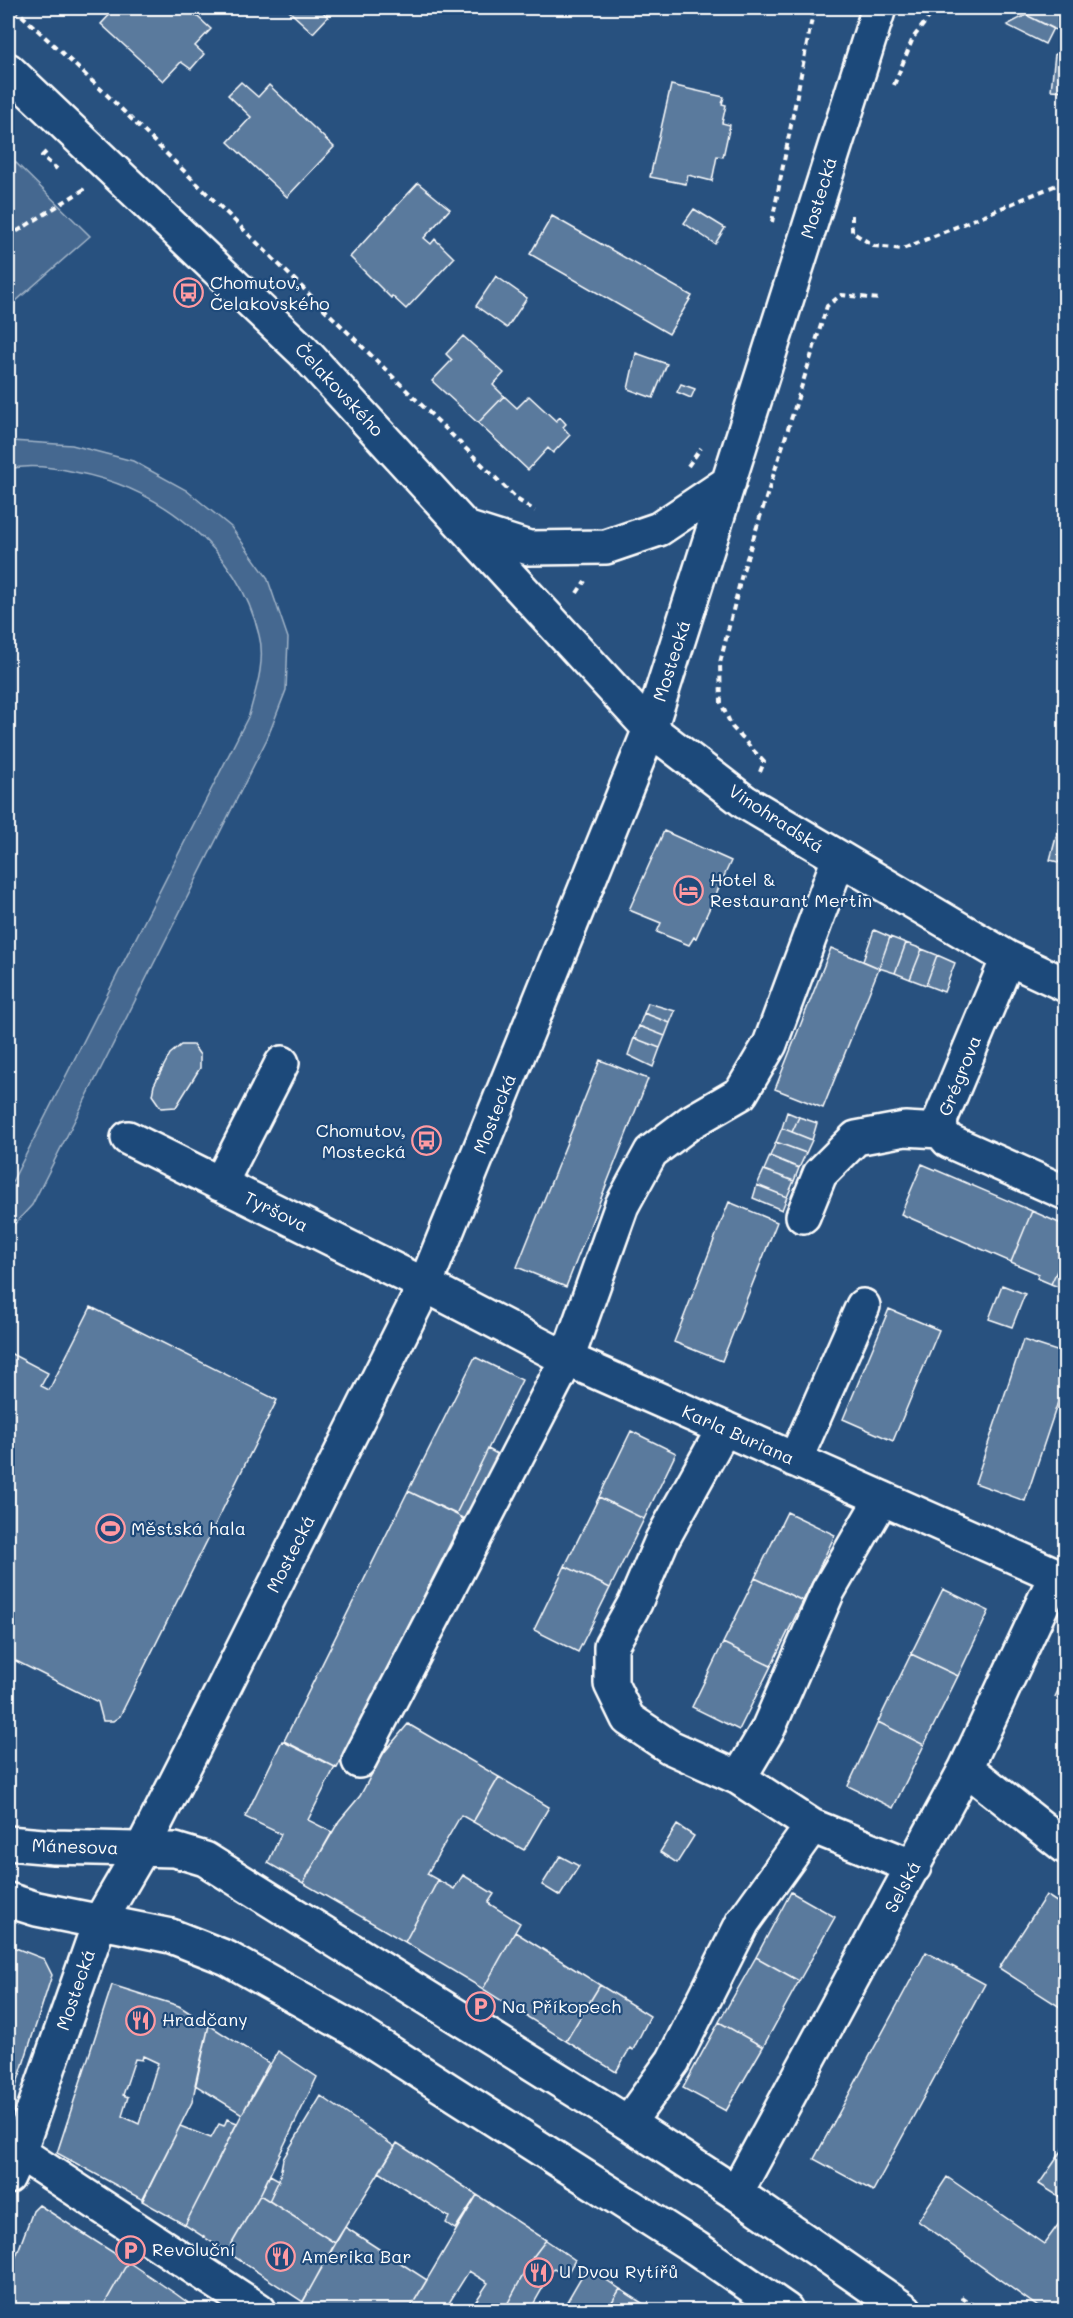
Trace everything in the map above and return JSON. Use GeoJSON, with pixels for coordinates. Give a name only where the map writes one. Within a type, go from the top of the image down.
{"type":"FeatureCollection","features":[{"type":"Feature","properties":{"kind":"street","name":"Mostecká"},"geometry":{"type":"LineString","coordinates":[[14,2165],[100,1921],[142,1849],[425,1285],[650,729],[879,8]]}},
{"type":"Feature","properties":{"kind":"street","name":"Čelakovského"},"geometry":{"type":"LineString","coordinates":[[8,70],[303,351],[650,729]]}},
{"type":"Feature","properties":{"kind":"street"},"geometry":{"type":"LineString","coordinates":[[467,528],[528,548],[606,547],[659,529],[729,482]]}},
{"type":"Feature","properties":{"kind":"street","name":"Vinohradská"},"geometry":{"type":"LineString","coordinates":[[650,729],[745,802],[1008,958],[1065,985]]}},
{"type":"Feature","properties":{"kind":"street"},"geometry":{"type":"LineString","coordinates":[[359,1761],[567,1359],[622,1205],[651,1152],[691,1122],[741,1093],[770,1044],[839,858]]}},
{"type":"Feature","properties":{"kind":"street","name":"Grégrova"},"geometry":{"type":"LineString","coordinates":[[1008,958],[941,1118],[940,1131],[949,1141],[1065,1193]]}},
{"type":"Feature","properties":{"kind":"street"},"geometry":{"type":"LineString","coordinates":[[220,1184],[282,1063]]}},
{"type":"Feature","properties":{"kind":"street"},"geometry":{"type":"LineString","coordinates":[[803,1216],[820,1174],[856,1138],[905,1129],[940,1131]]}},
{"type":"Feature","properties":{"kind":"street","name":"Tyršova"},"geometry":{"type":"LineString","coordinates":[[128,1138],[425,1285]]}},
{"type":"Feature","properties":{"kind":"street","name":"Karla Buriana"},"geometry":{"type":"LineString","coordinates":[[425,1285],[567,1359],[1056,1575]]}},
{"type":"Feature","properties":{"kind":"street"},"geometry":{"type":"LineString","coordinates":[[795,1460],[863,1305]]}},
{"type":"Feature","properties":{"kind":"street"},"geometry":{"type":"LineString","coordinates":[[724,1428],[663,1540],[635,1603],[611,1646],[611,1684],[628,1719],[670,1747],[739,1778],[812,1826],[914,1867]]}},
{"type":"Feature","properties":{"kind":"street"},"geometry":{"type":"LineString","coordinates":[[739,1778],[768,1729],[828,1591],[882,1498]]}},
{"type":"Feature","properties":{"kind":"street","name":"Selská"},"geometry":{"type":"LineString","coordinates":[[736,2193],[966,1768],[1056,1575]]}},
{"type":"Feature","properties":{"kind":"street"},"geometry":{"type":"LineString","coordinates":[[966,1768],[1065,1847]]}},
{"type":"Feature","properties":{"kind":"street"},"geometry":{"type":"LineString","coordinates":[[628,2123],[673,2061],[743,1922],[812,1826]]}},
{"type":"Feature","properties":{"kind":"street","name":"Mánesova"},"geometry":{"type":"LineString","coordinates":[[8,1843],[142,1849]]}},
{"type":"Feature","properties":{"kind":"street"},"geometry":{"type":"LineString","coordinates":[[142,1849],[175,1850],[205,1859],[628,2123],[736,2193],[905,2310]]}},
{"type":"Feature","properties":{"kind":"street"},"geometry":{"type":"LineString","coordinates":[[8,1900],[171,1936],[226,1958],[343,2024],[696,2248],[786,2310]]}},
{"type":"Feature","properties":{"kind":"street"},"geometry":{"type":"LineString","coordinates":[[14,2165],[259,2310]]}},
{"type":"Feature","properties":{"kind":"path"},"geometry":{"type":"LineString","coordinates":[[14,8],[106,95],[518,500],[539,515]]}},
{"type":"Feature","properties":{"kind":"path"},"geometry":{"type":"LineString","coordinates":[[770,232],[814,8]]}},
{"type":"Feature","properties":{"kind":"path"},"geometry":{"type":"LineString","coordinates":[[892,89],[913,38],[936,8]]}},
{"type":"Feature","properties":{"kind":"path"},"geometry":{"type":"LineString","coordinates":[[58,170],[42,156],[71,130]]}},
{"type":"Feature","properties":{"kind":"path"},"geometry":{"type":"LineString","coordinates":[[852,209],[852,232],[860,239],[874,246],[903,249],[1065,181]]}},
{"type":"Feature","properties":{"kind":"path"},"geometry":{"type":"LineString","coordinates":[[8,237],[83,190],[75,183]]}},
{"type":"Feature","properties":{"kind":"path"},"geometry":{"type":"LineString","coordinates":[[745,802],[764,762],[732,728],[728,719],[721,703],[720,663],[742,574],[828,306],[841,295],[880,299]]}},
{"type":"Feature","properties":{"kind":"path"},"geometry":{"type":"LineString","coordinates":[[684,471],[704,443]]}},
{"type":"Feature","properties":{"kind":"path"},"geometry":{"type":"LineString","coordinates":[[962,2297],[980,2310]]}},
{"type":"Feature","properties":{"kind":"shaded area"},"geometry":{"type":"Polygon","coordinates":[[[8,155],[90,236],[8,308],[8,155]]]}},
{"type":"Feature","properties":{"kind":"shaded area"},"geometry":{"type":"Polygon","coordinates":[[[8,442],[72,445],[133,461],[186,490],[231,527],[267,577],[288,638],[286,690],[267,739],[32,1205],[8,1231],[8,1190],[249,715],[259,675],[261,655],[259,635],[249,604],[233,575],[214,549],[191,527],[165,508],[137,492],[106,480],[75,472],[33,466],[8,469],[8,442]]]}},
{"type":"Feature","properties":{"kind":"building"},"geometry":{"type":"Polygon","coordinates":[[[116,8],[188,8],[211,29],[195,46],[204,54],[191,69],[181,62],[163,81],[101,24],[116,8]]]}},
{"type":"Feature","properties":{"kind":"building"},"geometry":{"type":"Polygon","coordinates":[[[292,8],[319,8],[328,17],[313,33],[289,11],[292,8]]]}},
{"type":"Feature","properties":{"kind":"building"},"geometry":{"type":"Polygon","coordinates":[[[1040,8],[1051,8],[1066,15],[1064,34],[1026,15],[1040,8]]]}},
{"type":"Feature","properties":{"kind":"building"},"geometry":{"type":"Polygon","coordinates":[[[1026,15],[1053,28],[1045,44],[1007,25],[1026,15]]]}},
{"type":"Feature","properties":{"kind":"building"},"geometry":{"type":"Polygon","coordinates":[[[1055,54],[1066,56],[1066,91],[1051,90],[1055,54]]]}},
{"type":"Feature","properties":{"kind":"building"},"geometry":{"type":"Polygon","coordinates":[[[241,82],[258,97],[269,85],[334,147],[287,197],[228,142],[251,117],[228,95],[241,82]]]}},
{"type":"Feature","properties":{"kind":"building"},"geometry":{"type":"Polygon","coordinates":[[[671,85],[724,97],[722,104],[726,105],[722,123],[730,125],[723,157],[717,156],[712,181],[688,175],[686,184],[650,177],[671,85]]]}},
{"type":"Feature","properties":{"kind":"building"},"geometry":{"type":"Polygon","coordinates":[[[418,183],[450,209],[424,238],[431,244],[435,239],[454,258],[406,309],[392,296],[391,298],[350,257],[418,183]]]}},
{"type":"Feature","properties":{"kind":"building"},"geometry":{"type":"Polygon","coordinates":[[[694,209],[725,228],[715,244],[684,223],[694,209]]]}},
{"type":"Feature","properties":{"kind":"building"},"geometry":{"type":"Polygon","coordinates":[[[552,216],[692,296],[669,334],[530,254],[552,216]]]}},
{"type":"Feature","properties":{"kind":"building"},"geometry":{"type":"Polygon","coordinates":[[[496,276],[527,298],[507,328],[476,306],[496,276]]]}},
{"type":"Feature","properties":{"kind":"building"},"geometry":{"type":"Polygon","coordinates":[[[463,336],[504,373],[493,385],[504,396],[478,423],[432,381],[452,360],[446,354],[463,336]]]}},
{"type":"Feature","properties":{"kind":"building"},"geometry":{"type":"Polygon","coordinates":[[[636,353],[667,364],[653,398],[628,389],[636,353]]]}},
{"type":"Feature","properties":{"kind":"building"},"geometry":{"type":"Polygon","coordinates":[[[681,384],[695,389],[691,398],[677,392],[681,384]]]}},
{"type":"Feature","properties":{"kind":"building"},"geometry":{"type":"Polygon","coordinates":[[[504,396],[517,408],[529,396],[556,421],[560,417],[566,424],[563,427],[570,435],[553,453],[548,448],[528,470],[478,423],[504,396]]]}},
{"type":"Feature","properties":{"kind":"building"},"geometry":{"type":"Polygon","coordinates":[[[1066,800],[1066,864],[1050,860],[1066,800]]]}},
{"type":"Feature","properties":{"kind":"building"},"geometry":{"type":"Polygon","coordinates":[[[664,831],[731,861],[696,938],[694,937],[689,945],[657,932],[661,923],[629,910],[664,831]]]}},
{"type":"Feature","properties":{"kind":"building"},"geometry":{"type":"Polygon","coordinates":[[[874,930],[890,937],[879,968],[863,961],[874,930]]]}},
{"type":"Feature","properties":{"kind":"building"},"geometry":{"type":"Polygon","coordinates":[[[890,937],[906,943],[895,973],[879,968],[890,937]]]}},
{"type":"Feature","properties":{"kind":"building"},"geometry":{"type":"Polygon","coordinates":[[[906,943],[922,949],[910,979],[895,973],[906,943]]]}},
{"type":"Feature","properties":{"kind":"building"},"geometry":{"type":"Polygon","coordinates":[[[831,948],[879,968],[823,1108],[775,1089],[831,948]]]}},
{"type":"Feature","properties":{"kind":"building"},"geometry":{"type":"Polygon","coordinates":[[[922,949],[937,955],[926,985],[910,979],[922,949]]]}},
{"type":"Feature","properties":{"kind":"building"},"geometry":{"type":"Polygon","coordinates":[[[937,955],[955,963],[944,992],[926,985],[937,955]]]}},
{"type":"Feature","properties":{"kind":"building"},"geometry":{"type":"Polygon","coordinates":[[[648,1003],[675,1011],[670,1023],[644,1013],[648,1003]]]}},
{"type":"Feature","properties":{"kind":"building"},"geometry":{"type":"Polygon","coordinates":[[[644,1013],[670,1023],[665,1036],[639,1026],[644,1013]]]}},
{"type":"Feature","properties":{"kind":"building"},"geometry":{"type":"Polygon","coordinates":[[[639,1026],[665,1036],[660,1048],[634,1038],[639,1026]]]}},
{"type":"Feature","properties":{"kind":"building"},"geometry":{"type":"Polygon","coordinates":[[[634,1038],[660,1048],[653,1067],[628,1055],[634,1038]]]}},
{"type":"Feature","properties":{"kind":"building"},"geometry":{"type":"Polygon","coordinates":[[[181,1045],[193,1045],[200,1055],[200,1068],[176,1107],[161,1108],[152,1095],[154,1085],[170,1054],[181,1045]]]}},
{"type":"Feature","properties":{"kind":"building"},"geometry":{"type":"Polygon","coordinates":[[[600,1060],[648,1079],[566,1287],[517,1267],[600,1060]]]}},
{"type":"Feature","properties":{"kind":"building"},"geometry":{"type":"Polygon","coordinates":[[[787,1112],[799,1117],[792,1132],[782,1128],[787,1112]]]}},
{"type":"Feature","properties":{"kind":"building"},"geometry":{"type":"Polygon","coordinates":[[[799,1117],[817,1123],[812,1140],[792,1132],[799,1117]]]}},
{"type":"Feature","properties":{"kind":"building"},"geometry":{"type":"Polygon","coordinates":[[[782,1128],[812,1140],[806,1153],[776,1142],[782,1128]]]}},
{"type":"Feature","properties":{"kind":"building"},"geometry":{"type":"Polygon","coordinates":[[[776,1142],[806,1153],[799,1168],[770,1156],[776,1142]]]}},
{"type":"Feature","properties":{"kind":"building"},"geometry":{"type":"Polygon","coordinates":[[[770,1156],[799,1168],[794,1181],[764,1170],[770,1156]]]}},
{"type":"Feature","properties":{"kind":"building"},"geometry":{"type":"Polygon","coordinates":[[[922,1164],[1032,1211],[1011,1262],[901,1214],[922,1164]]]}},
{"type":"Feature","properties":{"kind":"building"},"geometry":{"type":"Polygon","coordinates":[[[764,1170],[794,1181],[787,1197],[757,1185],[764,1170]]]}},
{"type":"Feature","properties":{"kind":"building"},"geometry":{"type":"Polygon","coordinates":[[[757,1185],[787,1197],[782,1210],[753,1198],[757,1185]]]}},
{"type":"Feature","properties":{"kind":"building"},"geometry":{"type":"Polygon","coordinates":[[[729,1202],[777,1222],[722,1361],[674,1342],[729,1202]]]}},
{"type":"Feature","properties":{"kind":"building"},"geometry":{"type":"Polygon","coordinates":[[[1032,1211],[1066,1226],[1066,1251],[1051,1284],[1037,1278],[1039,1274],[1011,1262],[1032,1211]]]}},
{"type":"Feature","properties":{"kind":"building"},"geometry":{"type":"Polygon","coordinates":[[[1066,1251],[1066,1290],[1051,1284],[1066,1251]]]}},
{"type":"Feature","properties":{"kind":"building"},"geometry":{"type":"Polygon","coordinates":[[[1002,1285],[1025,1294],[1012,1327],[989,1319],[1002,1285]]]}},
{"type":"Feature","properties":{"kind":"building","name":"Městská hala"},"geometry":{"type":"Polygon","coordinates":[[[91,1307],[277,1400],[120,1716],[113,1721],[103,1721],[98,1702],[8,1657],[8,1352],[48,1373],[41,1386],[49,1390],[91,1307]]]}},
{"type":"Feature","properties":{"kind":"building"},"geometry":{"type":"Polygon","coordinates":[[[889,1309],[939,1330],[893,1441],[843,1419],[889,1309]]]}},
{"type":"Feature","properties":{"kind":"building"},"geometry":{"type":"Polygon","coordinates":[[[1023,1340],[1066,1354],[1066,1378],[1025,1501],[975,1483],[1023,1340]]]}},
{"type":"Feature","properties":{"kind":"building"},"geometry":{"type":"Polygon","coordinates":[[[475,1357],[522,1380],[456,1514],[408,1491],[475,1357]]]}},
{"type":"Feature","properties":{"kind":"building"},"geometry":{"type":"Polygon","coordinates":[[[631,1431],[676,1453],[644,1519],[599,1497],[631,1431]]]}},
{"type":"Feature","properties":{"kind":"building"},"geometry":{"type":"Polygon","coordinates":[[[488,1449],[503,1457],[468,1523],[456,1514],[488,1449]]]}},
{"type":"Feature","properties":{"kind":"building"},"geometry":{"type":"Polygon","coordinates":[[[408,1491],[463,1518],[337,1768],[284,1741],[408,1491]]]}},
{"type":"Feature","properties":{"kind":"building"},"geometry":{"type":"Polygon","coordinates":[[[599,1497],[644,1519],[610,1588],[565,1566],[599,1497]]]}},
{"type":"Feature","properties":{"kind":"building"},"geometry":{"type":"Polygon","coordinates":[[[787,1512],[835,1535],[803,1601],[755,1578],[787,1512]]]}},
{"type":"Feature","properties":{"kind":"building"},"geometry":{"type":"Polygon","coordinates":[[[565,1566],[610,1588],[578,1652],[534,1630],[565,1566]]]}},
{"type":"Feature","properties":{"kind":"building"},"geometry":{"type":"Polygon","coordinates":[[[755,1578],[803,1601],[771,1666],[723,1643],[755,1578]]]}},
{"type":"Feature","properties":{"kind":"building"},"geometry":{"type":"Polygon","coordinates":[[[943,1589],[989,1611],[958,1676],[911,1654],[943,1589]]]}},
{"type":"Feature","properties":{"kind":"building"},"geometry":{"type":"Polygon","coordinates":[[[723,1643],[771,1666],[739,1730],[692,1707],[723,1643]]]}},
{"type":"Feature","properties":{"kind":"building"},"geometry":{"type":"Polygon","coordinates":[[[911,1654],[958,1676],[924,1745],[878,1722],[911,1654]]]}},
{"type":"Feature","properties":{"kind":"building"},"geometry":{"type":"Polygon","coordinates":[[[1066,1673],[1066,1702],[1055,1697],[1066,1673]]]}},
{"type":"Feature","properties":{"kind":"building"},"geometry":{"type":"Polygon","coordinates":[[[878,1722],[924,1745],[893,1808],[848,1786],[878,1722]]]}},
{"type":"Feature","properties":{"kind":"building"},"geometry":{"type":"Polygon","coordinates":[[[408,1724],[499,1777],[473,1822],[461,1815],[427,1874],[438,1880],[405,1942],[303,1883],[339,1821],[360,1796],[382,1755],[408,1724]]]}},
{"type":"Feature","properties":{"kind":"building"},"geometry":{"type":"Polygon","coordinates":[[[282,1741],[335,1767],[308,1820],[332,1832],[303,1883],[268,1863],[281,1834],[245,1817],[282,1741]]]}},
{"type":"Feature","properties":{"kind":"building"},"geometry":{"type":"Polygon","coordinates":[[[499,1777],[549,1807],[524,1850],[473,1822],[499,1777]]]}},
{"type":"Feature","properties":{"kind":"building"},"geometry":{"type":"Polygon","coordinates":[[[677,1825],[694,1836],[677,1863],[660,1852],[677,1825]]]}},
{"type":"Feature","properties":{"kind":"building"},"geometry":{"type":"Polygon","coordinates":[[[560,1856],[579,1866],[560,1896],[542,1885],[560,1856]]]}},
{"type":"Feature","properties":{"kind":"building"},"geometry":{"type":"Polygon","coordinates":[[[463,1875],[494,1894],[488,1903],[520,1923],[483,1989],[405,1942],[438,1880],[454,1889],[463,1875]]]}},
{"type":"Feature","properties":{"kind":"building"},"geometry":{"type":"Polygon","coordinates":[[[791,1892],[835,1917],[799,1981],[756,1957],[791,1892]]]}},
{"type":"Feature","properties":{"kind":"building"},"geometry":{"type":"Polygon","coordinates":[[[1046,1895],[1066,1908],[1066,2011],[999,1968],[1046,1895]]]}},
{"type":"Feature","properties":{"kind":"building"},"geometry":{"type":"Polygon","coordinates":[[[515,1932],[600,1985],[566,2041],[483,1989],[515,1932]]]}},
{"type":"Feature","properties":{"kind":"building"},"geometry":{"type":"Polygon","coordinates":[[[8,1945],[44,1959],[52,1975],[13,2096],[8,2095],[8,1945]]]}},
{"type":"Feature","properties":{"kind":"building"},"geometry":{"type":"Polygon","coordinates":[[[926,1952],[985,1984],[873,2191],[814,2159],[926,1952]]]}},
{"type":"Feature","properties":{"kind":"building"},"geometry":{"type":"Polygon","coordinates":[[[756,1957],[799,1981],[763,2047],[719,2022],[756,1957]]]}},
{"type":"Feature","properties":{"kind":"building"},"geometry":{"type":"Polygon","coordinates":[[[112,1985],[179,2006],[209,2025],[192,2102],[143,2200],[57,2153],[112,1985]],[[143,2056],[142,2060],[135,2059],[123,2095],[128,2097],[122,2116],[139,2124],[158,2063],[143,2056]]]}},
{"type":"Feature","properties":{"kind":"building"},"geometry":{"type":"Polygon","coordinates":[[[600,1985],[650,2016],[633,2050],[630,2048],[616,2072],[566,2041],[600,1985]]]}},
{"type":"Feature","properties":{"kind":"building"},"geometry":{"type":"Polygon","coordinates":[[[719,2022],[763,2047],[726,2111],[683,2088],[719,2022]]]}},
{"type":"Feature","properties":{"kind":"building"},"geometry":{"type":"Polygon","coordinates":[[[209,2025],[269,2063],[242,2114],[195,2085],[209,2025]]]}},
{"type":"Feature","properties":{"kind":"building"},"geometry":{"type":"Polygon","coordinates":[[[278,2051],[317,2077],[260,2195],[227,2252],[185,2225],[242,2114],[278,2051]]]}},
{"type":"Feature","properties":{"kind":"building"},"geometry":{"type":"Polygon","coordinates":[[[321,2096],[395,2147],[335,2243],[269,2201],[279,2180],[283,2159],[321,2096]]]}},
{"type":"Feature","properties":{"kind":"building"},"geometry":{"type":"Polygon","coordinates":[[[227,2119],[237,2123],[185,2225],[142,2201],[180,2126],[211,2138],[219,2124],[224,2126],[227,2119]]]}},
{"type":"Feature","properties":{"kind":"building"},"geometry":{"type":"Polygon","coordinates":[[[397,2143],[477,2195],[455,2229],[446,2223],[449,2217],[379,2172],[397,2143]]]}},
{"type":"Feature","properties":{"kind":"building"},"geometry":{"type":"Polygon","coordinates":[[[1066,2145],[1066,2201],[1039,2184],[1066,2145]]]}},
{"type":"Feature","properties":{"kind":"building"},"geometry":{"type":"Polygon","coordinates":[[[270,2175],[279,2180],[269,2201],[260,2195],[270,2175]]]}},
{"type":"Feature","properties":{"kind":"building"},"geometry":{"type":"Polygon","coordinates":[[[947,2177],[1044,2244],[1066,2214],[1066,2310],[1036,2310],[1038,2307],[918,2221],[947,2177]]]}},
{"type":"Feature","properties":{"kind":"building"},"geometry":{"type":"Polygon","coordinates":[[[260,2195],[335,2243],[303,2302],[227,2252],[260,2195]]]}},
{"type":"Feature","properties":{"kind":"building"},"geometry":{"type":"Polygon","coordinates":[[[477,2195],[546,2240],[533,2257],[504,2310],[470,2310],[488,2283],[469,2271],[447,2306],[453,2310],[409,2310],[477,2195]]]}},
{"type":"Feature","properties":{"kind":"building"},"geometry":{"type":"Polygon","coordinates":[[[39,2205],[128,2262],[101,2310],[56,2310],[46,2305],[44,2310],[8,2310],[8,2278],[33,2211],[39,2205]]]}},
{"type":"Feature","properties":{"kind":"building"},"geometry":{"type":"Polygon","coordinates":[[[345,2227],[427,2280],[409,2310],[314,2310],[302,2303],[345,2227]]]}},
{"type":"Feature","properties":{"kind":"building","name":"U Dvou Rytířů"},"geometry":{"type":"Polygon","coordinates":[[[546,2240],[575,2260],[566,2276],[554,2268],[530,2310],[504,2310],[533,2257],[546,2240]]]}},
{"type":"Feature","properties":{"kind":"building"},"geometry":{"type":"Polygon","coordinates":[[[128,2262],[176,2294],[198,2310],[101,2310],[128,2262]]]}},
{"type":"Feature","properties":{"kind":"building","name":"U Dvou Rytířů"},"geometry":{"type":"Polygon","coordinates":[[[587,2267],[620,2289],[607,2310],[562,2310],[587,2267]]]}},
{"type":"Feature","properties":{"kind":"building"},"geometry":{"type":"Polygon","coordinates":[[[620,2289],[653,2310],[607,2310],[620,2289]]]}},
{"type":"Feature","properties":{"kind":"place","name":"Chomutov, Čelakovského"},"geometry":{"type":"Point","coordinates":[189,293]}},
{"type":"Feature","properties":{"kind":"place","name":"Hotel & Restaurant Mertin"},"geometry":{"type":"Point","coordinates":[689,890]}},
{"type":"Feature","properties":{"kind":"place","name":"Chomutov, Mostecká"},"geometry":{"type":"Point","coordinates":[427,1141]}},
{"type":"Feature","properties":{"kind":"place","name":"Městská hala"},"geometry":{"type":"Point","coordinates":[110,1529]}},
{"type":"Feature","properties":{"kind":"place","name":"Na Příkopech"},"geometry":{"type":"Point","coordinates":[481,2007]}},
{"type":"Feature","properties":{"kind":"place","name":"Hradčany"},"geometry":{"type":"Point","coordinates":[141,2020]}},
{"type":"Feature","properties":{"kind":"place","name":"Revoluční"},"geometry":{"type":"Point","coordinates":[131,2250]}},
{"type":"Feature","properties":{"kind":"place","name":"Amerika Bar"},"geometry":{"type":"Point","coordinates":[280,2257]}},
{"type":"Feature","properties":{"kind":"place","name":"U Dvou Rytířů"},"geometry":{"type":"Point","coordinates":[538,2272]}}]}
